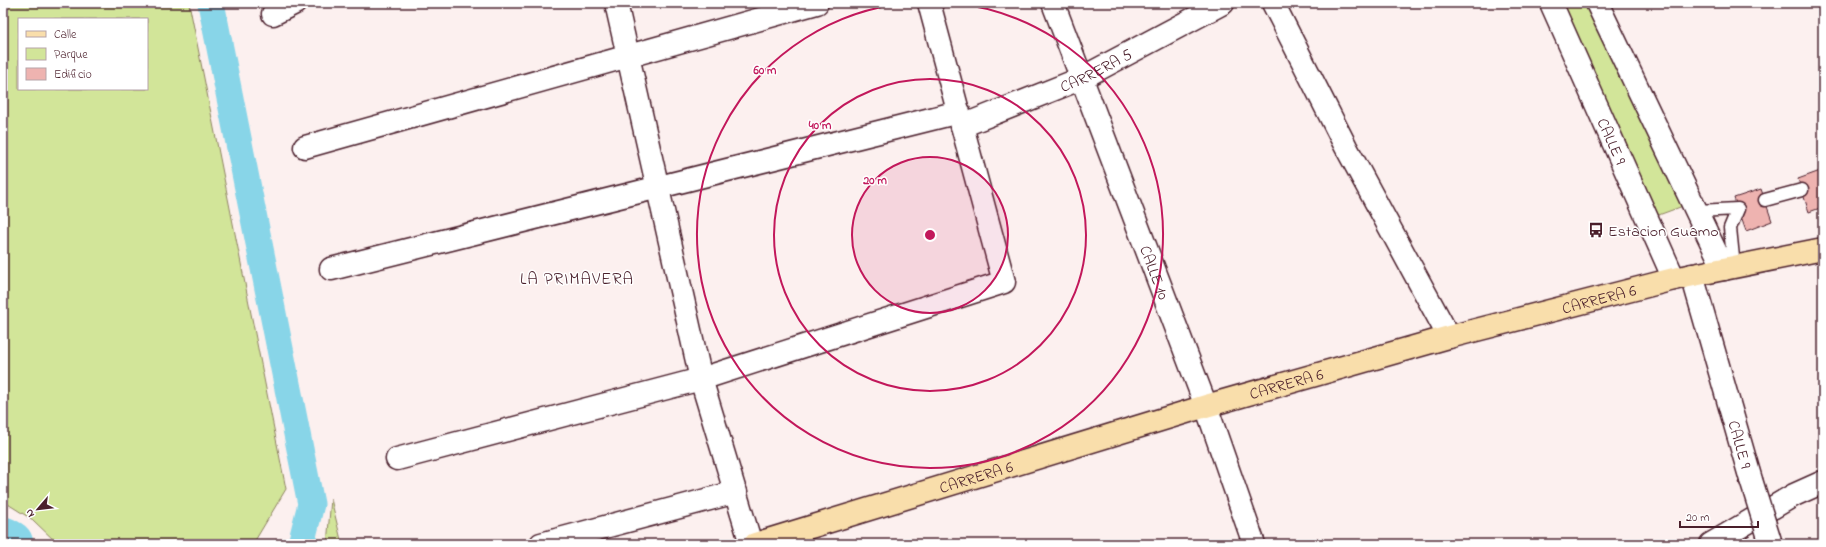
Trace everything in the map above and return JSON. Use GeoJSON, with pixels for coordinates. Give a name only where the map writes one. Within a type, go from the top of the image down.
{"type":"FeatureCollection","features":[{"type":"Feature","properties":{"kind":"main road","name":"CARRERA 6"},"geometry":{"type":"LineString","coordinates":[[755,544],[1206,406],[1450,336],[1683,277],[1823,249]]}},
{"type":"Feature","properties":{"kind":"street"},"geometry":{"type":"LineString","coordinates":[[272,14],[295,3]]}},
{"type":"Feature","properties":{"kind":"street"},"geometry":{"type":"LineString","coordinates":[[616,3],[701,379],[751,544]]}},
{"type":"Feature","properties":{"kind":"street"},"geometry":{"type":"LineString","coordinates":[[305,147],[817,3]]}},
{"type":"Feature","properties":{"kind":"street"},"geometry":{"type":"LineString","coordinates":[[397,459],[701,379],[1004,282],[929,3]]}},
{"type":"Feature","properties":{"kind":"street","name":"CALLE 10"},"geometry":{"type":"LineString","coordinates":[[1052,3],[1206,406],[1254,544]]}},
{"type":"Feature","properties":{"kind":"street","name":"CARRERA 5"},"geometry":{"type":"LineString","coordinates":[[331,269],[658,188],[960,119],[1080,78],[1223,3]]}},
{"type":"Feature","properties":{"kind":"street"},"geometry":{"type":"LineString","coordinates":[[1273,3],[1346,147],[1450,336]]}},
{"type":"Feature","properties":{"kind":"street","name":"CALLE 9"},"geometry":{"type":"LineString","coordinates":[[1551,3],[1683,277],[1752,480],[1771,544]]}},
{"type":"Feature","properties":{"kind":"street"},"geometry":{"type":"LineString","coordinates":[[1598,3],[1697,211],[1729,268]]}},
{"type":"Feature","properties":{"kind":"street"},"geometry":{"type":"LineString","coordinates":[[1711,544],[1794,495],[1823,482]]}},
{"type":"Feature","properties":{"kind":"street"},"geometry":{"type":"LineString","coordinates":[[541,544],[736,492]]}},
{"type":"Feature","properties":{"kind":"lane"},"geometry":{"type":"LineString","coordinates":[[1765,200],[1802,190]]}},
{"type":"Feature","properties":{"kind":"lane"},"geometry":{"type":"LineString","coordinates":[[1697,211],[1738,208],[1730,228],[1729,268]]}},
{"type":"Feature","properties":{"kind":"green space"},"geometry":{"type":"Polygon","coordinates":[[[3,3],[189,3],[286,489],[253,544],[58,544],[33,520],[3,501],[3,3]]]}},
{"type":"Feature","properties":{"kind":"green space"},"geometry":{"type":"Polygon","coordinates":[[[1558,3],[1588,3],[1683,206],[1656,216],[1558,3]]]}},
{"type":"Feature","properties":{"kind":"green space"},"geometry":{"type":"Polygon","coordinates":[[[331,499],[342,544],[327,544],[331,499]]]}},
{"type":"Feature","properties":{"kind":"building"},"geometry":{"type":"Polygon","coordinates":[[[1823,170],[1823,207],[1809,212],[1798,179],[1823,170]]]}},
{"type":"Feature","properties":{"kind":"building"},"geometry":{"type":"Polygon","coordinates":[[[1761,189],[1772,221],[1746,231],[1734,198],[1761,189]]]}},
{"type":"Feature","properties":{"kind":"waterway"},"geometry":{"type":"LineString","coordinates":[[211,3],[311,504],[301,544]]}},
{"type":"Feature","properties":{"kind":"waterway"},"geometry":{"type":"LineString","coordinates":[[3,540],[10,544]]}},
{"type":"Feature","properties":{"kind":"place","name":"Estacion Guamo"},"geometry":{"type":"Point","coordinates":[1596,230]}},
{"type":"Feature","properties":{"kind":"district","name":"LA PRIMAVERA"},"geometry":{"type":"Point","coordinates":[577,278]}}]}
